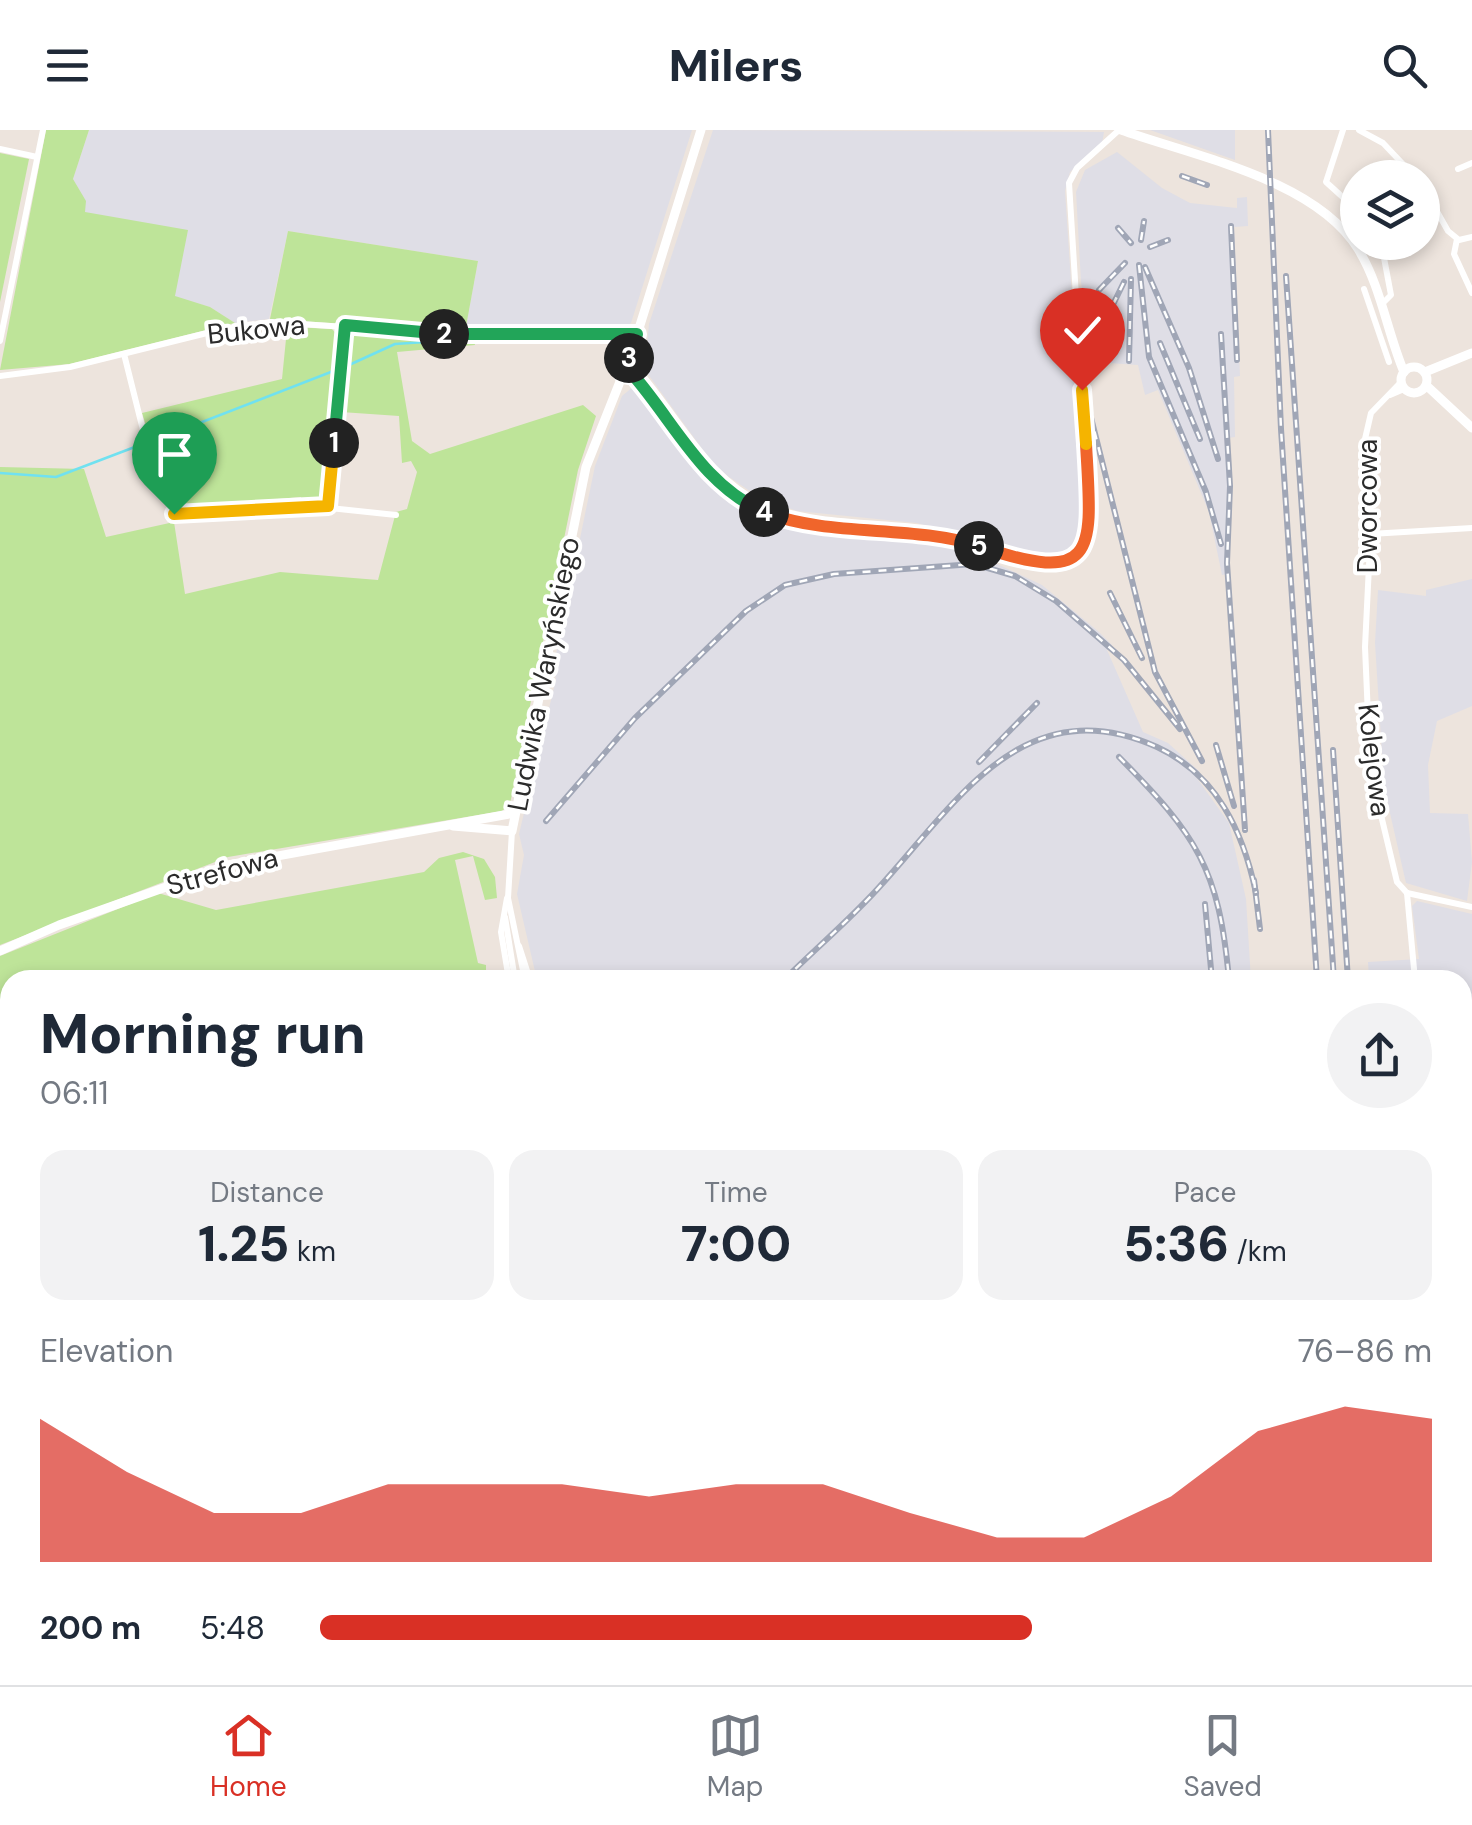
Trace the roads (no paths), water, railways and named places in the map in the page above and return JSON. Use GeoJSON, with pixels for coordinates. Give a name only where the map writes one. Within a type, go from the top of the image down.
{"type":"FeatureCollection","features":[{"type":"Feature","properties":{"kind":"street"},"geometry":{"type":"LineString","coordinates":[[0,341],[43,130]]}},
{"type":"Feature","properties":{"kind":"street","name":"Ludwika Waryńskiego"},"geometry":{"type":"LineString","coordinates":[[525,970],[507,903],[512,831],[586,467],[637,334],[701,130]]}},
{"type":"Feature","properties":{"kind":"street"},"geometry":{"type":"LineString","coordinates":[[623,374],[634,376],[716,480],[762,511],[801,522],[953,538],[1039,564],[1072,558],[1087,544],[1090,524],[1068,183],[1076,168],[1120,130],[1284,188],[1318,207],[1350,236],[1366,264],[1405,378]]}},
{"type":"Feature","properties":{"kind":"street"},"geometry":{"type":"LineString","coordinates":[[1340,195],[1326,182],[1343,130]]}},
{"type":"Feature","properties":{"kind":"street"},"geometry":{"type":"LineString","coordinates":[[1359,130],[1383,143],[1399,160]]}},
{"type":"Feature","properties":{"kind":"street"},"geometry":{"type":"LineString","coordinates":[[0,149],[38,157]]}},
{"type":"Feature","properties":{"kind":"street"},"geometry":{"type":"LineString","coordinates":[[1458,169],[1472,163]]}},
{"type":"Feature","properties":{"kind":"street"},"geometry":{"type":"LineString","coordinates":[[1440,213],[1457,239],[1454,254],[1472,293]]}},
{"type":"Feature","properties":{"kind":"street"},"geometry":{"type":"LineString","coordinates":[[1457,239],[1472,237]]}},
{"type":"Feature","properties":{"kind":"street"},"geometry":{"type":"LineString","coordinates":[[1380,304],[1392,295],[1385,260]]}},
{"type":"Feature","properties":{"kind":"street"},"geometry":{"type":"LineString","coordinates":[[1364,290],[1389,362]]}},
{"type":"Feature","properties":{"kind":"street","name":"Bukowa"},"geometry":{"type":"LineString","coordinates":[[0,376],[42,372],[239,326],[287,322],[494,337],[637,334]]}},
{"type":"Feature","properties":{"kind":"street"},"geometry":{"type":"LineString","coordinates":[[328,506],[345,325]]}},
{"type":"Feature","properties":{"kind":"street"},"geometry":{"type":"LineString","coordinates":[[1405,378],[1425,382],[1472,352]]}},
{"type":"Feature","properties":{"kind":"street"},"geometry":{"type":"LineString","coordinates":[[124,354],[144,434],[174,514],[328,506],[396,515]]}},
{"type":"Feature","properties":{"kind":"street"},"geometry":{"type":"LineString","coordinates":[[1405,378],[1425,382],[1472,428]]}},
{"type":"Feature","properties":{"kind":"street","name":"Dworcowa"},"geometry":{"type":"LineString","coordinates":[[1366,621],[1370,534],[1366,428],[1384,397],[1405,378]]}},
{"type":"Feature","properties":{"kind":"street"},"geometry":{"type":"LineString","coordinates":[[1370,534],[1472,528]]}},
{"type":"Feature","properties":{"kind":"street","name":"Kolejowa"},"geometry":{"type":"LineString","coordinates":[[1366,621],[1365,669],[1375,790],[1397,882],[1407,894],[1414,970]]}},
{"type":"Feature","properties":{"kind":"street","name":"Strefowa"},"geometry":{"type":"LineString","coordinates":[[0,951],[97,910],[228,865],[515,814]]}},
{"type":"Feature","properties":{"kind":"street","name":"Strefowa"},"geometry":{"type":"LineString","coordinates":[[454,826],[512,831]]}},
{"type":"Feature","properties":{"kind":"street"},"geometry":{"type":"LineString","coordinates":[[1407,894],[1472,908]]}},
{"type":"Feature","properties":{"kind":"street"},"geometry":{"type":"LineString","coordinates":[[507,903],[510,970]]}},
{"type":"Feature","properties":{"kind":"waterway"},"geometry":{"type":"LineString","coordinates":[[349,365],[395,344],[425,342]]}},
{"type":"Feature","properties":{"kind":"waterway"},"geometry":{"type":"LineString","coordinates":[[153,441],[336,370]]}},
{"type":"Feature","properties":{"kind":"waterway"},"geometry":{"type":"LineString","coordinates":[[0,473],[56,477],[140,445]]}},
{"type":"Feature","properties":{"kind":"railway"},"geometry":{"type":"LineString","coordinates":[[1268,130],[1281,429],[1316,970]]}},
{"type":"Feature","properties":{"kind":"railway"},"geometry":{"type":"LineString","coordinates":[[1182,176],[1207,185]]}},
{"type":"Feature","properties":{"kind":"railway"},"geometry":{"type":"LineString","coordinates":[[1141,240],[1144,221]]}},
{"type":"Feature","properties":{"kind":"railway"},"geometry":{"type":"LineString","coordinates":[[1231,226],[1237,360]]}},
{"type":"Feature","properties":{"kind":"railway"},"geometry":{"type":"LineString","coordinates":[[1118,228],[1131,243]]}},
{"type":"Feature","properties":{"kind":"railway"},"geometry":{"type":"LineString","coordinates":[[1150,247],[1168,240]]}},
{"type":"Feature","properties":{"kind":"railway"},"geometry":{"type":"LineString","coordinates":[[1099,290],[1125,263]]}},
{"type":"Feature","properties":{"kind":"railway"},"geometry":{"type":"LineString","coordinates":[[1139,265],[1149,357],[1206,492],[1221,544]]}},
{"type":"Feature","properties":{"kind":"railway"},"geometry":{"type":"LineString","coordinates":[[1145,267],[1189,368],[1218,459]]}},
{"type":"Feature","properties":{"kind":"railway"},"geometry":{"type":"LineString","coordinates":[[1286,276],[1333,970]]}},
{"type":"Feature","properties":{"kind":"railway"},"geometry":{"type":"LineString","coordinates":[[1129,361],[1131,279]]}},
{"type":"Feature","properties":{"kind":"railway"},"geometry":{"type":"LineString","coordinates":[[1106,319],[1124,282]]}},
{"type":"Feature","properties":{"kind":"railway"},"geometry":{"type":"LineString","coordinates":[[1221,334],[1230,486],[1227,563],[1245,830]]}},
{"type":"Feature","properties":{"kind":"railway"},"geometry":{"type":"LineString","coordinates":[[1160,343],[1200,439]]}},
{"type":"Feature","properties":{"kind":"railway"},"geometry":{"type":"LineString","coordinates":[[1075,354],[1155,672],[1202,761]]}},
{"type":"Feature","properties":{"kind":"railway"},"geometry":{"type":"LineString","coordinates":[[546,821],[635,718],[746,611],[785,585],[834,574],[974,564],[1015,576],[1056,601],[1124,660],[1180,729]]}},
{"type":"Feature","properties":{"kind":"railway"},"geometry":{"type":"LineString","coordinates":[[1110,593],[1142,658]]}},
{"type":"Feature","properties":{"kind":"railway"},"geometry":{"type":"LineString","coordinates":[[979,762],[1037,703]]}},
{"type":"Feature","properties":{"kind":"railway"},"geometry":{"type":"LineString","coordinates":[[794,970],[870,897],[968,788],[998,762],[1032,742],[1069,732],[1110,733],[1157,747],[1196,773],[1235,827],[1256,893]]}},
{"type":"Feature","properties":{"kind":"railway"},"geometry":{"type":"LineString","coordinates":[[1216,745],[1234,806]]}},
{"type":"Feature","properties":{"kind":"railway"},"geometry":{"type":"LineString","coordinates":[[1333,750],[1347,970]]}},
{"type":"Feature","properties":{"kind":"railway"},"geometry":{"type":"LineString","coordinates":[[1119,757],[1168,809],[1200,856],[1219,909],[1228,970]]}},
{"type":"Feature","properties":{"kind":"railway"},"geometry":{"type":"LineString","coordinates":[[1254,880],[1260,929]]}},
{"type":"Feature","properties":{"kind":"railway"},"geometry":{"type":"LineString","coordinates":[[1205,904],[1211,970]]}}]}
